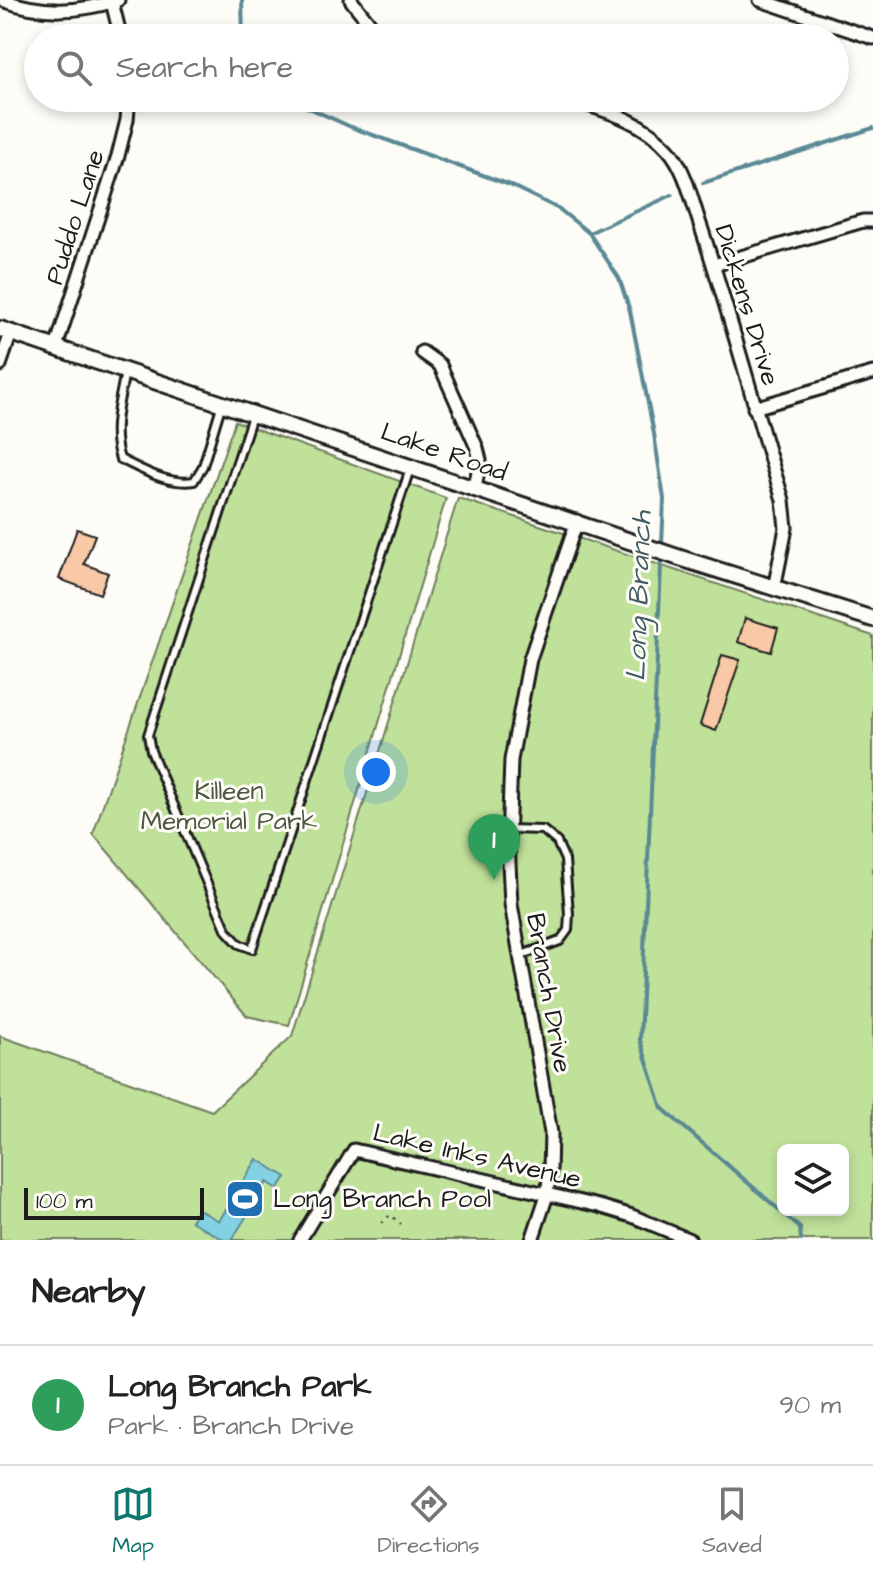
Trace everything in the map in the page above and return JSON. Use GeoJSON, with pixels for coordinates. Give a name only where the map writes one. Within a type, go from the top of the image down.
{"type":"FeatureCollection","features":[{"type":"Feature","properties":{"kind":"street"},"geometry":{"type":"LineString","coordinates":[[2,0],[57,12],[115,1],[119,24]]}},
{"type":"Feature","properties":{"kind":"street"},"geometry":{"type":"LineString","coordinates":[[351,0],[370,24]]}},
{"type":"Feature","properties":{"kind":"street"},"geometry":{"type":"LineString","coordinates":[[760,0],[831,24]]}},
{"type":"Feature","properties":{"kind":"street"},"geometry":{"type":"LineString","coordinates":[[849,30],[873,38]]}},
{"type":"Feature","properties":{"kind":"street","name":"Puddo Lane"},"geometry":{"type":"LineString","coordinates":[[56,347],[121,147],[128,112]]}},
{"type":"Feature","properties":{"kind":"street","name":"Dickens Drive"},"geometry":{"type":"LineString","coordinates":[[607,112],[628,119],[666,147],[676,158],[684,177],[714,265],[783,500],[786,528],[774,589]]}},
{"type":"Feature","properties":{"kind":"street"},"geometry":{"type":"LineString","coordinates":[[714,265],[863,221],[873,221]]}},
{"type":"Feature","properties":{"kind":"street"},"geometry":{"type":"LineString","coordinates":[[0,365],[5,331]]}},
{"type":"Feature","properties":{"kind":"street","name":"Lake Road"},"geometry":{"type":"LineString","coordinates":[[5,331],[680,558],[873,619]]}},
{"type":"Feature","properties":{"kind":"street"},"geometry":{"type":"LineString","coordinates":[[422,352],[440,365],[477,448],[480,460],[475,488]]}},
{"type":"Feature","properties":{"kind":"street"},"geometry":{"type":"LineString","coordinates":[[754,408],[873,373]]}},
{"type":"Feature","properties":{"kind":"street","name":"Branch Drive"},"geometry":{"type":"LineString","coordinates":[[532,1240],[547,1195],[552,1151],[548,1109],[511,904],[508,829],[511,760],[522,691],[539,627],[577,521]]}},
{"type":"Feature","properties":{"kind":"street","name":"Lake Inks Avenue"},"geometry":{"type":"LineString","coordinates":[[300,1240],[354,1150],[632,1216],[690,1240]]}},
{"type":"Feature","properties":{"kind":"lane"},"geometry":{"type":"LineString","coordinates":[[125,371],[114,435],[117,450],[120,459],[158,477],[181,483],[194,481],[203,466],[222,403]]}},
{"type":"Feature","properties":{"kind":"lane"},"geometry":{"type":"LineString","coordinates":[[253,412],[148,735],[151,751],[227,931],[239,944],[252,949],[410,466]]}},
{"type":"Feature","properties":{"kind":"lane"},"geometry":{"type":"LineString","coordinates":[[508,829],[543,830],[557,842],[565,860],[568,930],[560,941],[519,956]]}},
{"type":"Feature","properties":{"kind":"path"},"geometry":{"type":"LineString","coordinates":[[382,1223],[390,1215],[401,1224]]}},
{"type":"Feature","properties":{"kind":"green space","name":"Killeen Memorial Park"},"geometry":{"type":"Polygon","coordinates":[[[235,421],[446,498],[289,1025],[247,1016],[93,834],[235,421]]]}},
{"type":"Feature","properties":{"kind":"green space"},"geometry":{"type":"Polygon","coordinates":[[[458,498],[873,636],[873,1240],[0,1240],[0,1036],[212,1111],[292,1036],[458,498]]]}},
{"type":"Feature","properties":{"kind":"water","name":"Long Branch Pool"},"geometry":{"type":"Polygon","coordinates":[[[257,1159],[286,1177],[278,1189],[267,1182],[232,1240],[224,1240],[191,1221],[198,1209],[219,1221],[257,1159]]]}},
{"type":"Feature","properties":{"kind":"building"},"geometry":{"type":"Polygon","coordinates":[[[77,529],[95,535],[84,564],[108,573],[100,594],[59,579],[77,529]]]}},
{"type":"Feature","properties":{"kind":"building"},"geometry":{"type":"Polygon","coordinates":[[[745,618],[778,628],[771,652],[738,642],[745,618]]]}},
{"type":"Feature","properties":{"kind":"building"},"geometry":{"type":"Polygon","coordinates":[[[722,655],[740,660],[716,731],[700,725],[722,655]]]}},
{"type":"Feature","properties":{"kind":"waterway","name":"Long Branch"},"geometry":{"type":"LineString","coordinates":[[242,0],[243,24]]}},
{"type":"Feature","properties":{"kind":"waterway","name":"Long Branch"},"geometry":{"type":"LineString","coordinates":[[318,112],[510,185],[559,209],[589,233],[619,278],[630,311],[664,499],[640,1040],[662,1108],[800,1228],[801,1240]]}},
{"type":"Feature","properties":{"kind":"waterway"},"geometry":{"type":"LineString","coordinates":[[703,183],[873,128]]}},
{"type":"Feature","properties":{"kind":"waterway"},"geometry":{"type":"LineString","coordinates":[[589,233],[672,195]]}},
{"type":"Feature","properties":{"kind":"place","name":"Long Branch Park"},"geometry":{"type":"Point","coordinates":[494,880]}},
{"type":"Feature","properties":{"kind":"place","name":"Long Branch Pool"},"geometry":{"type":"Point","coordinates":[245,1199]}}]}
